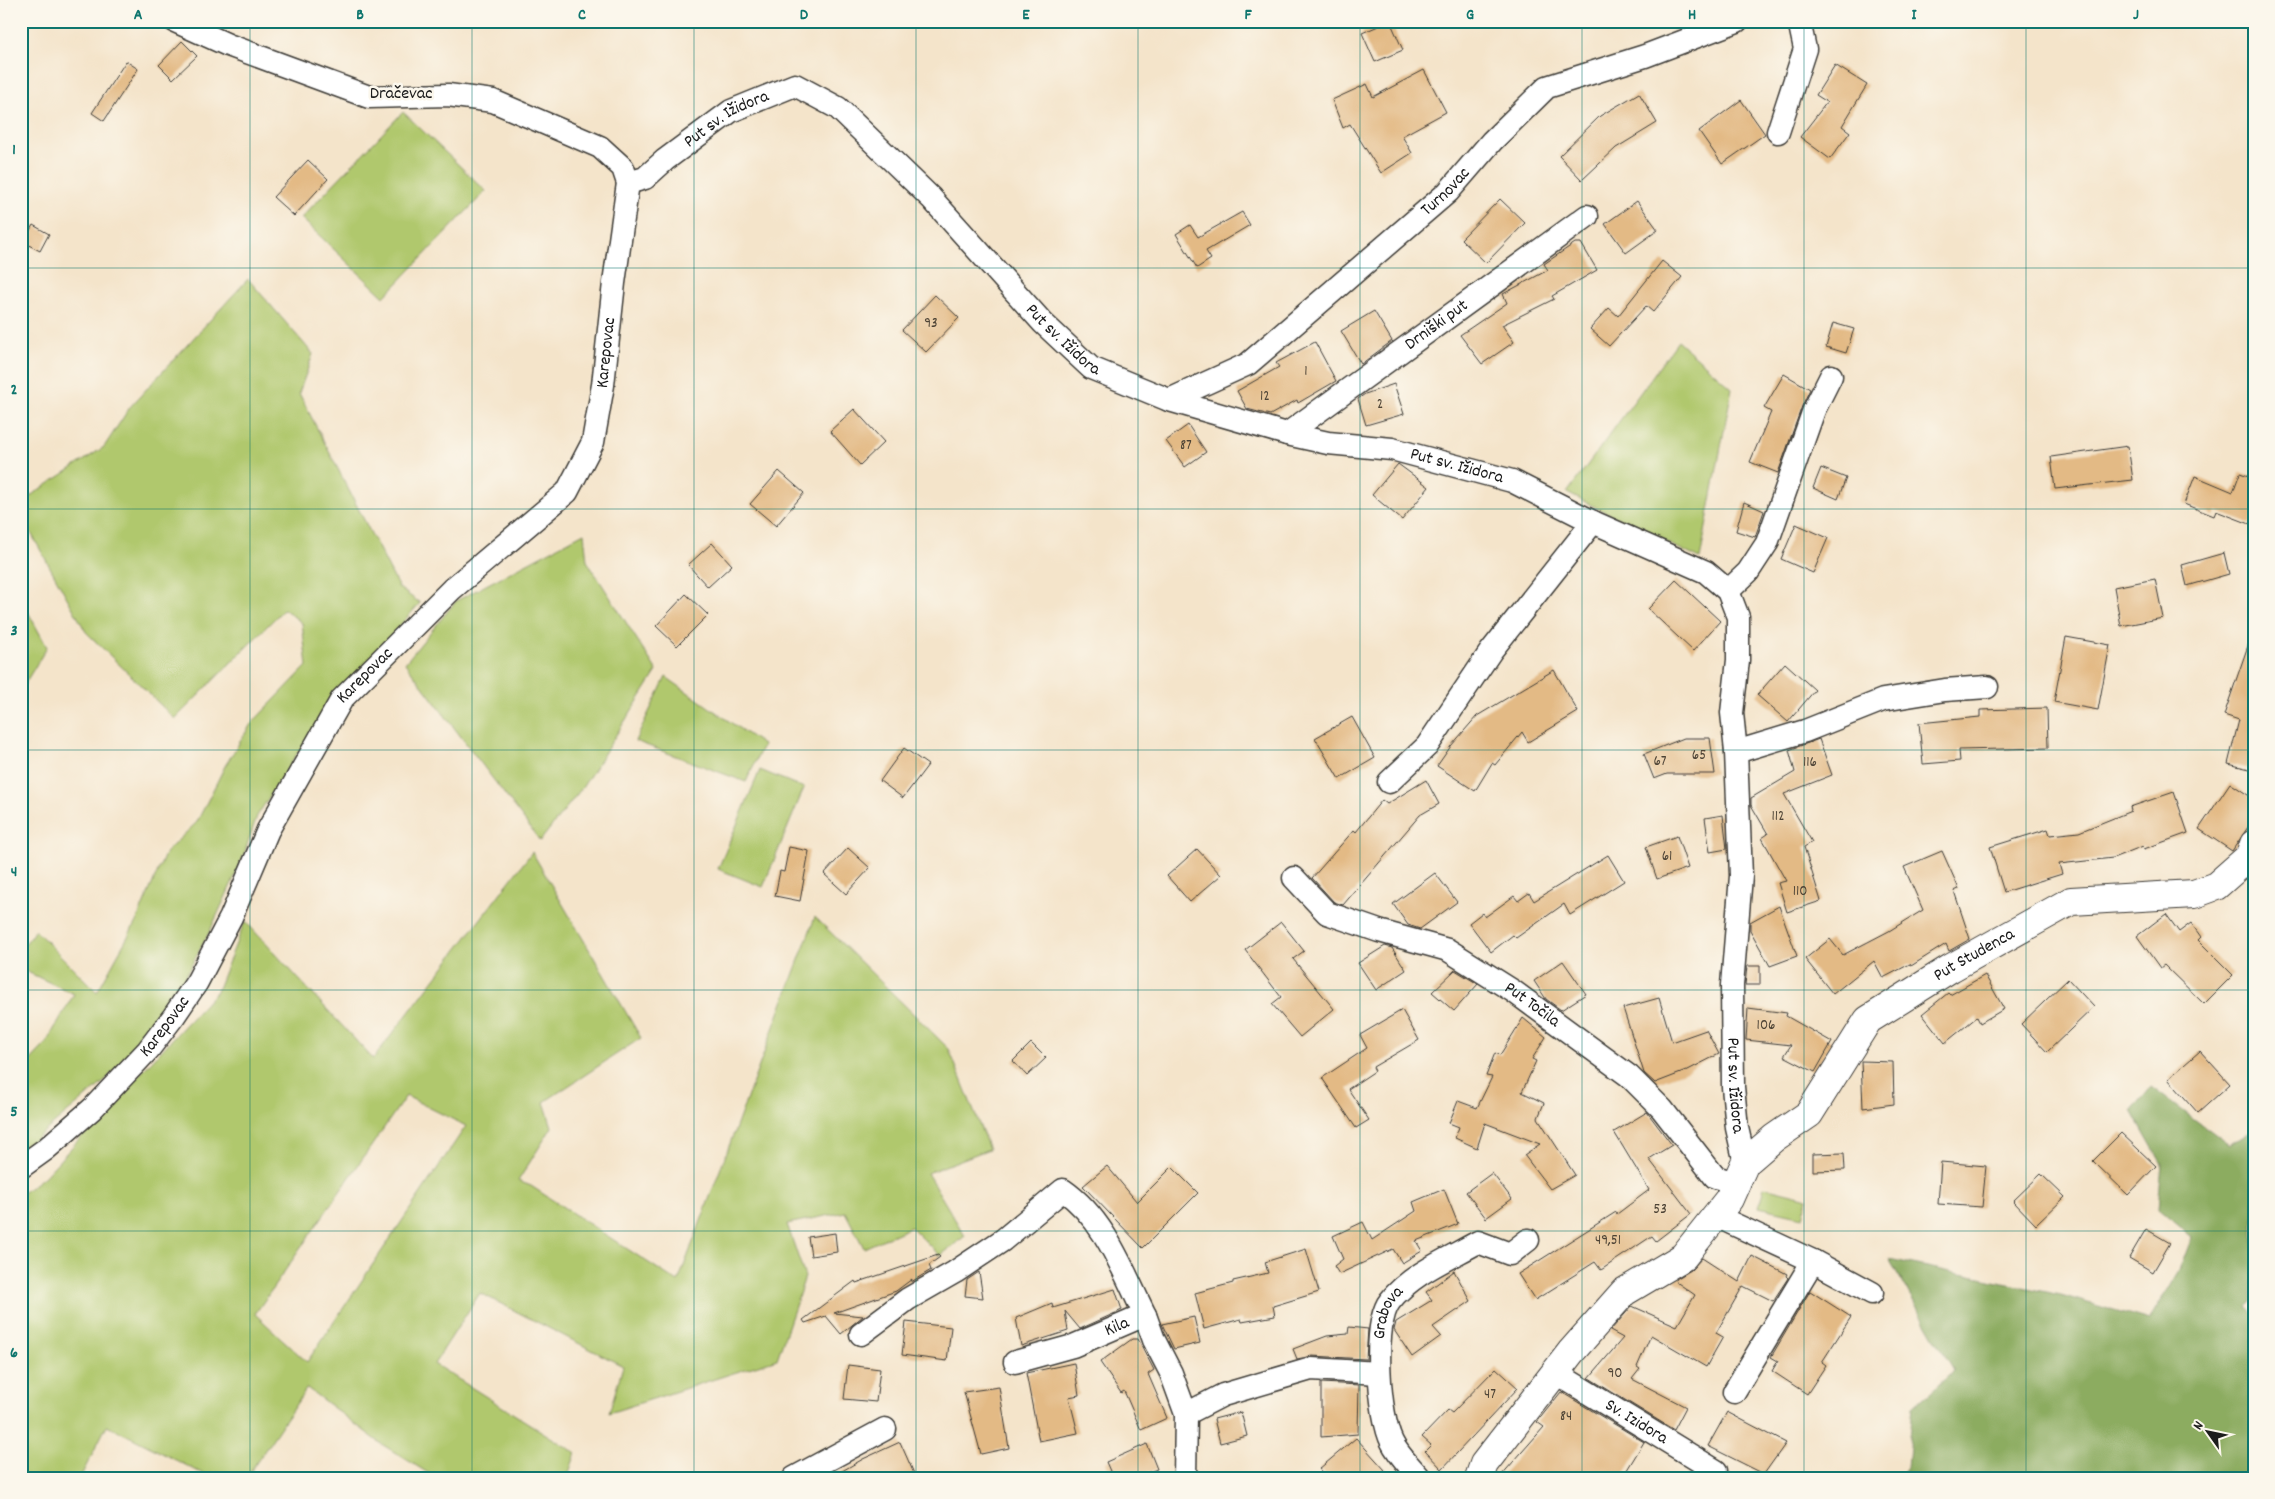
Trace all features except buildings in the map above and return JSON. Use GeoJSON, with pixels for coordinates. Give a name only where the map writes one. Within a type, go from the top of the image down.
{"type":"FeatureCollection","features":[{"type":"Feature","properties":{"kind":"street","name":"Dračevac"},"geometry":{"type":"LineString","coordinates":[[175,21],[228,45],[369,97],[448,94],[493,101],[600,147],[626,175]]}},
{"type":"Feature","properties":{"kind":"street","name":"Turnovac"},"geometry":{"type":"LineString","coordinates":[[1169,400],[1248,364],[1448,192],[1492,141],[1547,87],[1645,56],[1737,21]]}},
{"type":"Feature","properties":{"kind":"street"},"geometry":{"type":"LineString","coordinates":[[1778,132],[1805,49],[1799,21]]}},
{"type":"Feature","properties":{"kind":"street","name":"Put sv. Ižidora"},"geometry":{"type":"LineString","coordinates":[[626,175],[645,178],[664,160],[731,111],[795,84],[838,108],[931,198],[1043,323],[1091,368],[1169,400],[1287,434],[1328,443],[1392,449],[1512,481],[1593,522],[1706,572],[1728,591],[1738,617],[1738,660],[1732,713],[1736,752],[1741,876],[1732,985],[1733,1087],[1741,1173]]}},
{"type":"Feature","properties":{"kind":"street","name":"Karepovac"},"geometry":{"type":"LineString","coordinates":[[21,1167],[46,1149],[92,1109],[148,1050],[174,1016],[197,982],[231,917],[268,830],[342,700],[452,589],[567,492],[594,442],[604,385],[626,175]]}},
{"type":"Feature","properties":{"kind":"street","name":"Drniški put"},"geometry":{"type":"LineString","coordinates":[[1287,434],[1587,216]]}},
{"type":"Feature","properties":{"kind":"street"},"geometry":{"type":"LineString","coordinates":[[1728,591],[1748,572],[1767,543],[1814,410],[1832,376]]}},
{"type":"Feature","properties":{"kind":"street"},"geometry":{"type":"LineString","coordinates":[[1389,782],[1427,746],[1491,651],[1593,522]]}},
{"type":"Feature","properties":{"kind":"street"},"geometry":{"type":"LineString","coordinates":[[1736,752],[1805,730],[1883,700],[1944,690],[1987,687]]}},
{"type":"Feature","properties":{"kind":"street","name":"Put Studenca"},"geometry":{"type":"LineString","coordinates":[[1741,1173],[1774,1138],[1809,1114],[1868,1020],[1951,968],[2071,901],[2194,894],[2216,886],[2250,856],[2254,844]]}},
{"type":"Feature","properties":{"kind":"street","name":"Put Točila"},"geometry":{"type":"LineString","coordinates":[[1294,878],[1327,913],[1380,931],[1448,950],[1513,991],[1629,1076],[1662,1109],[1715,1177],[1741,1173]]}},
{"type":"Feature","properties":{"kind":"street"},"geometry":{"type":"LineString","coordinates":[[1480,1477],[1484,1464],[1556,1372],[1624,1292],[1683,1257],[1729,1199],[1741,1173]]}},
{"type":"Feature","properties":{"kind":"street"},"geometry":{"type":"LineString","coordinates":[[861,1334],[908,1299],[955,1272],[1003,1240],[1063,1190],[1080,1202],[1105,1234],[1145,1315]]}},
{"type":"Feature","properties":{"kind":"street"},"geometry":{"type":"LineString","coordinates":[[1716,1216],[1813,1261],[1872,1294]]}},
{"type":"Feature","properties":{"kind":"street","name":"Grabova"},"geometry":{"type":"LineString","coordinates":[[1420,1478],[1392,1442],[1380,1397],[1380,1336],[1388,1302],[1410,1281],[1478,1242],[1510,1254],[1528,1240]]}},
{"type":"Feature","properties":{"kind":"street"},"geometry":{"type":"LineString","coordinates":[[1734,1392],[1813,1261]]}},
{"type":"Feature","properties":{"kind":"street","name":"Kila"},"geometry":{"type":"LineString","coordinates":[[1015,1362],[1073,1346],[1145,1315],[1186,1414],[1185,1478]]}},
{"type":"Feature","properties":{"kind":"street"},"geometry":{"type":"LineString","coordinates":[[1186,1414],[1223,1394],[1311,1369],[1379,1373]]}},
{"type":"Feature","properties":{"kind":"street","name":"Sv. Izidora"},"geometry":{"type":"LineString","coordinates":[[1556,1372],[1716,1471]]}},
{"type":"Feature","properties":{"kind":"street"},"geometry":{"type":"LineString","coordinates":[[794,1478],[885,1429]]}},
{"type":"Feature","properties":{"kind":"green space"},"geometry":{"type":"Polygon","coordinates":[[[403,112],[486,191],[384,297],[301,218],[403,112]]]}},
{"type":"Feature","properties":{"kind":"green space"},"geometry":{"type":"Polygon","coordinates":[[[248,279],[313,354],[299,393],[399,588],[420,603],[349,683],[299,751],[257,816],[241,863],[209,933],[167,1010],[104,1082],[21,1151],[21,1062],[27,1064],[45,1045],[74,994],[21,969],[21,950],[35,930],[97,992],[136,922],[166,852],[197,822],[225,766],[251,724],[307,666],[302,623],[284,609],[175,719],[86,632],[21,515],[21,502],[104,447],[130,407],[248,279]]]}},
{"type":"Feature","properties":{"kind":"green space"},"geometry":{"type":"Polygon","coordinates":[[[1678,341],[1732,388],[1700,559],[1567,493],[1678,341]]]}},
{"type":"Feature","properties":{"kind":"green space"},"geometry":{"type":"Polygon","coordinates":[[[584,533],[587,561],[657,671],[582,788],[540,841],[405,663],[456,601],[584,533]]]}},
{"type":"Feature","properties":{"kind":"green space"},"geometry":{"type":"Polygon","coordinates":[[[21,599],[47,647],[21,690],[21,599]]]}},
{"type":"Feature","properties":{"kind":"green space"},"geometry":{"type":"Polygon","coordinates":[[[666,677],[763,745],[746,782],[635,741],[666,677]]]}},
{"type":"Feature","properties":{"kind":"green space"},"geometry":{"type":"Polygon","coordinates":[[[760,770],[804,788],[763,887],[718,869],[760,770]]]}},
{"type":"Feature","properties":{"kind":"green space"},"geometry":{"type":"Polygon","coordinates":[[[532,852],[641,1038],[544,1102],[552,1127],[518,1181],[531,1186],[678,1282],[815,917],[949,1049],[989,1149],[927,1173],[965,1236],[940,1256],[911,1227],[864,1248],[845,1212],[787,1224],[805,1277],[777,1359],[609,1413],[623,1366],[480,1293],[434,1364],[576,1453],[567,1478],[436,1478],[383,1445],[307,1388],[246,1478],[211,1478],[107,1425],[80,1478],[21,1478],[21,1194],[44,1177],[217,991],[245,921],[373,1059],[532,852]],[[406,1096],[255,1314],[307,1362],[466,1126],[406,1096]]]}},
{"type":"Feature","properties":{"kind":"green space"},"geometry":{"type":"Polygon","coordinates":[[[2151,1087],[2229,1145],[2254,1129],[2254,1300],[2247,1307],[2254,1314],[2254,1478],[1899,1478],[1907,1467],[1913,1407],[1954,1371],[1889,1259],[2061,1295],[2149,1321],[2179,1271],[2192,1237],[2158,1208],[2162,1164],[2132,1111],[2151,1087]]]}},
{"type":"Feature","properties":{"kind":"green space"},"geometry":{"type":"Polygon","coordinates":[[[1764,1187],[1808,1198],[1803,1217],[1759,1207],[1764,1187]]]}}]}
